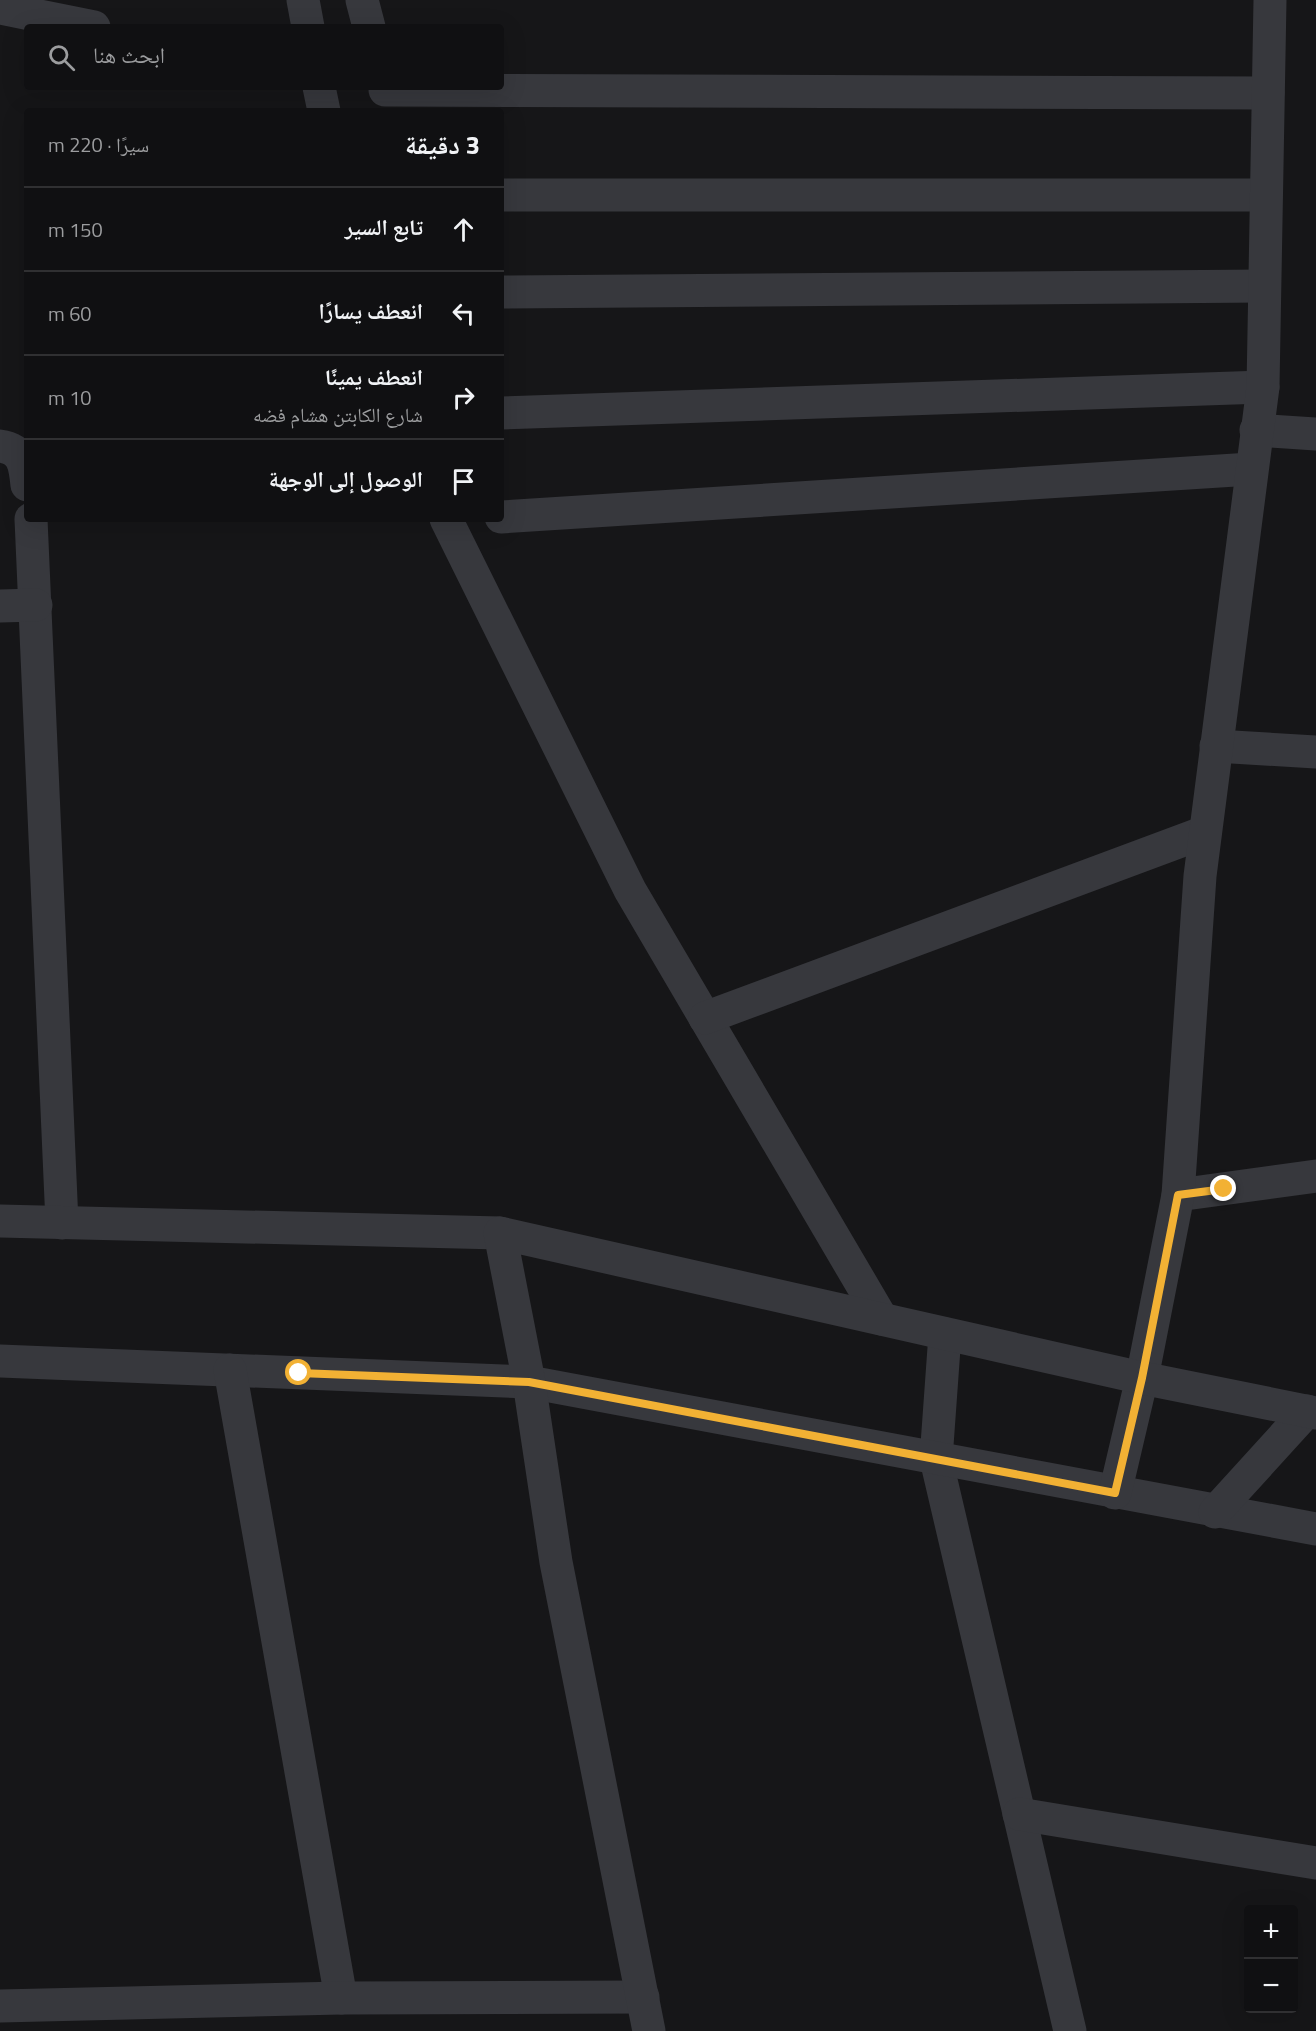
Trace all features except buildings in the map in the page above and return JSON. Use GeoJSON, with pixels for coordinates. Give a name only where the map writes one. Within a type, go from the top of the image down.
{"type":"FeatureCollection","features":[{"type":"Feature","properties":{"kind":"street"},"geometry":{"type":"LineString","coordinates":[[303,0],[307,24]]}},
{"type":"Feature","properties":{"kind":"street"},"geometry":{"type":"LineString","coordinates":[[362,0],[368,24]]}},
{"type":"Feature","properties":{"kind":"street"},"geometry":{"type":"LineString","coordinates":[[1115,1493],[1142,1378],[1178,1195],[1205,832],[1263,387],[1270,0]]}},
{"type":"Feature","properties":{"kind":"street"},"geometry":{"type":"LineString","coordinates":[[0,8],[79,24]]}},
{"type":"Feature","properties":{"kind":"street"},"geometry":{"type":"LineString","coordinates":[[320,90],[324,108]]}},
{"type":"Feature","properties":{"kind":"street"},"geometry":{"type":"LineString","coordinates":[[386,96],[1268,93]]}},
{"type":"Feature","properties":{"kind":"street"},"geometry":{"type":"LineString","coordinates":[[504,195],[1266,195]]}},
{"type":"Feature","properties":{"kind":"street"},"geometry":{"type":"LineString","coordinates":[[504,292],[1264,286]]}},
{"type":"Feature","properties":{"kind":"street"},"geometry":{"type":"LineString","coordinates":[[504,414],[1263,387]]}},
{"type":"Feature","properties":{"kind":"street"},"geometry":{"type":"LineString","coordinates":[[1256,430],[1316,434]]}},
{"type":"Feature","properties":{"kind":"street"},"geometry":{"type":"LineString","coordinates":[[0,446],[13,448],[21,457],[24,471]]}},
{"type":"Feature","properties":{"kind":"street"},"geometry":{"type":"LineString","coordinates":[[504,516],[1251,469]]}},
{"type":"Feature","properties":{"kind":"street"},"geometry":{"type":"LineString","coordinates":[[31,522],[62,1223]]}},
{"type":"Feature","properties":{"kind":"street"},"geometry":{"type":"LineString","coordinates":[[453,522],[630,890],[882,1319]]}},
{"type":"Feature","properties":{"kind":"street"},"geometry":{"type":"LineString","coordinates":[[0,606],[36,605]]}},
{"type":"Feature","properties":{"kind":"street"},"geometry":{"type":"LineString","coordinates":[[1216,746],[1316,752]]}},
{"type":"Feature","properties":{"kind":"street"},"geometry":{"type":"LineString","coordinates":[[705,1018],[1205,832]]}},
{"type":"Feature","properties":{"kind":"street"},"geometry":{"type":"LineString","coordinates":[[1178,1195],[1316,1176]]}},
{"type":"Feature","properties":{"kind":"street"},"geometry":{"type":"LineString","coordinates":[[0,1221],[500,1233],[1142,1378],[1311,1412]]}},
{"type":"Feature","properties":{"kind":"street"},"geometry":{"type":"LineString","coordinates":[[500,1233],[529,1382],[556,1562],[650,2031]]}},
{"type":"Feature","properties":{"kind":"street"},"geometry":{"type":"LineString","coordinates":[[945,1334],[936,1459],[1070,2031]]}},
{"type":"Feature","properties":{"kind":"street"},"geometry":{"type":"LineString","coordinates":[[0,1361],[529,1382],[1215,1512],[1316,1529]]}},
{"type":"Feature","properties":{"kind":"street"},"geometry":{"type":"LineString","coordinates":[[230,1370],[341,1998]]}},
{"type":"Feature","properties":{"kind":"street"},"geometry":{"type":"LineString","coordinates":[[1215,1512],[1311,1412]]}},
{"type":"Feature","properties":{"kind":"street"},"geometry":{"type":"LineString","coordinates":[[1019,1814],[1316,1863]]}},
{"type":"Feature","properties":{"kind":"street"},"geometry":{"type":"LineString","coordinates":[[0,2006],[341,1998],[643,1997]]}},
{"type":"Feature","properties":{"kind":"route"},"geometry":{"type":"LineString","coordinates":[[299,1373],[529,1382],[1115,1493],[1142,1378],[1178,1195],[1224,1189]]}}]}
